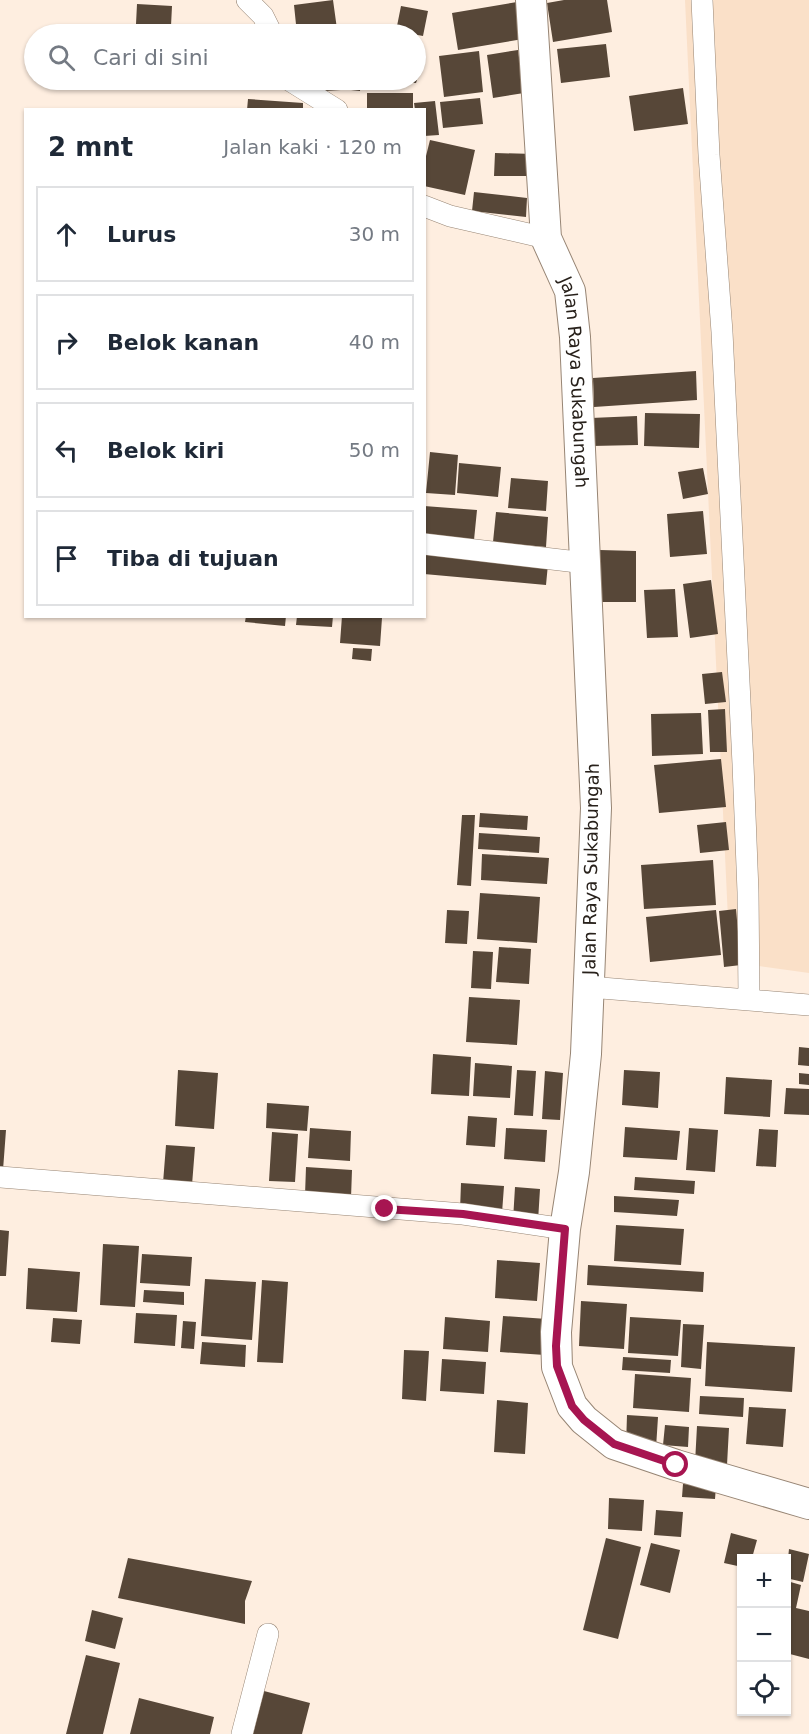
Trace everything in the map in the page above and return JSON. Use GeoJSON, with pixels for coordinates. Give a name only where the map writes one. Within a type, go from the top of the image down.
{"type":"FeatureCollection","features":[{"type":"Feature","properties":{"kind":"street"},"geometry":{"type":"LineString","coordinates":[[247,0],[263,16],[267,24]]}},
{"type":"Feature","properties":{"kind":"street","name":"Jalan Raya Sukabungah"},"geometry":{"type":"LineString","coordinates":[[531,0],[546,238],[570,291],[586,563],[596,808],[586,1054],[574,1172],[565,1229],[556,1346],[557,1366],[572,1406],[584,1420],[614,1444],[676,1465],[809,1504]]}},
{"type":"Feature","properties":{"kind":"street"},"geometry":{"type":"LineString","coordinates":[[702,0],[709,154],[722,332],[743,776],[748,892],[749,999]]}},
{"type":"Feature","properties":{"kind":"street"},"geometry":{"type":"LineString","coordinates":[[305,90],[334,108]]}},
{"type":"Feature","properties":{"kind":"street"},"geometry":{"type":"LineString","coordinates":[[426,207],[450,216],[546,238]]}},
{"type":"Feature","properties":{"kind":"street"},"geometry":{"type":"LineString","coordinates":[[426,544],[586,563]]}},
{"type":"Feature","properties":{"kind":"street"},"geometry":{"type":"LineString","coordinates":[[589,987],[809,1005]]}},
{"type":"Feature","properties":{"kind":"street"},"geometry":{"type":"LineString","coordinates":[[0,1177],[463,1214],[565,1229]]}},
{"type":"Feature","properties":{"kind":"street"},"geometry":{"type":"LineString","coordinates":[[242,1734],[268,1634]]}},
{"type":"Feature","properties":{"kind":"shaded area"},"geometry":{"type":"Polygon","coordinates":[[[685,0],[809,0],[809,973],[730,962],[685,0]]]}},
{"type":"Feature","properties":{"kind":"building"},"geometry":{"type":"Polygon","coordinates":[[[333,0],[336,24],[296,24],[294,5],[333,0]]]}},
{"type":"Feature","properties":{"kind":"building"},"geometry":{"type":"Polygon","coordinates":[[[564,0],[607,0],[612,32],[553,42],[547,3],[564,0]]]}},
{"type":"Feature","properties":{"kind":"building"},"geometry":{"type":"Polygon","coordinates":[[[517,2],[523,39],[458,50],[452,13],[517,2]]]}},
{"type":"Feature","properties":{"kind":"building"},"geometry":{"type":"Polygon","coordinates":[[[137,4],[172,6],[171,24],[136,24],[137,4]]]}},
{"type":"Feature","properties":{"kind":"building"},"geometry":{"type":"Polygon","coordinates":[[[401,6],[428,11],[425,24],[397,24],[401,6]]]}},
{"type":"Feature","properties":{"kind":"building"},"geometry":{"type":"Polygon","coordinates":[[[606,44],[610,77],[561,83],[557,49],[606,44]]]}},
{"type":"Feature","properties":{"kind":"building"},"geometry":{"type":"Polygon","coordinates":[[[518,50],[524,93],[493,98],[487,55],[518,50]]]}},
{"type":"Feature","properties":{"kind":"building"},"geometry":{"type":"Polygon","coordinates":[[[479,51],[483,92],[444,97],[439,56],[479,51]]]}},
{"type":"Feature","properties":{"kind":"building"},"geometry":{"type":"Polygon","coordinates":[[[683,88],[688,124],[634,131],[629,96],[683,88]]]}},
{"type":"Feature","properties":{"kind":"building"},"geometry":{"type":"Polygon","coordinates":[[[367,93],[413,93],[413,108],[367,108],[367,93]]]}},
{"type":"Feature","properties":{"kind":"building"},"geometry":{"type":"Polygon","coordinates":[[[480,98],[483,124],[443,128],[440,102],[480,98]]]}},
{"type":"Feature","properties":{"kind":"building"},"geometry":{"type":"Polygon","coordinates":[[[248,99],[303,103],[303,108],[247,108],[248,99]]]}},
{"type":"Feature","properties":{"kind":"building"},"geometry":{"type":"Polygon","coordinates":[[[435,101],[439,135],[426,136],[426,108],[415,108],[414,103],[435,101]]]}},
{"type":"Feature","properties":{"kind":"building"},"geometry":{"type":"Polygon","coordinates":[[[430,140],[475,150],[465,195],[426,186],[426,156],[430,140]]]}},
{"type":"Feature","properties":{"kind":"building"},"geometry":{"type":"Polygon","coordinates":[[[495,153],[534,154],[534,176],[494,176],[495,153]]]}},
{"type":"Feature","properties":{"kind":"building"},"geometry":{"type":"Polygon","coordinates":[[[474,192],[527,198],[526,217],[472,211],[474,192]]]}},
{"type":"Feature","properties":{"kind":"building"},"geometry":{"type":"Polygon","coordinates":[[[696,371],[697,400],[594,407],[593,378],[696,371]]]}},
{"type":"Feature","properties":{"kind":"building"},"geometry":{"type":"Polygon","coordinates":[[[645,413],[700,414],[699,448],[644,446],[645,413]]]}},
{"type":"Feature","properties":{"kind":"building"},"geometry":{"type":"Polygon","coordinates":[[[637,416],[638,445],[592,446],[591,418],[637,416]]]}},
{"type":"Feature","properties":{"kind":"building"},"geometry":{"type":"Polygon","coordinates":[[[430,452],[458,455],[455,495],[426,493],[430,452]]]}},
{"type":"Feature","properties":{"kind":"building"},"geometry":{"type":"Polygon","coordinates":[[[459,463],[501,467],[498,497],[457,493],[459,463]]]}},
{"type":"Feature","properties":{"kind":"building"},"geometry":{"type":"Polygon","coordinates":[[[703,468],[708,494],[683,499],[678,472],[703,468]]]}},
{"type":"Feature","properties":{"kind":"building"},"geometry":{"type":"Polygon","coordinates":[[[511,478],[548,481],[546,511],[508,508],[511,478]]]}},
{"type":"Feature","properties":{"kind":"building"},"geometry":{"type":"Polygon","coordinates":[[[426,506],[477,510],[474,540],[426,536],[426,506]]]}},
{"type":"Feature","properties":{"kind":"building"},"geometry":{"type":"Polygon","coordinates":[[[703,511],[707,554],[670,557],[667,514],[703,511]]]}},
{"type":"Feature","properties":{"kind":"building"},"geometry":{"type":"Polygon","coordinates":[[[496,512],[548,517],[546,547],[493,542],[496,512]]]}},
{"type":"Feature","properties":{"kind":"building"},"geometry":{"type":"Polygon","coordinates":[[[600,550],[636,551],[636,602],[600,602],[600,550]]]}},
{"type":"Feature","properties":{"kind":"building"},"geometry":{"type":"Polygon","coordinates":[[[426,553],[548,564],[546,585],[426,574],[426,553]]]}},
{"type":"Feature","properties":{"kind":"building"},"geometry":{"type":"Polygon","coordinates":[[[711,580],[718,634],[690,638],[683,584],[711,580]]]}},
{"type":"Feature","properties":{"kind":"building"},"geometry":{"type":"Polygon","coordinates":[[[675,589],[678,637],[647,638],[644,590],[675,589]]]}},
{"type":"Feature","properties":{"kind":"building"},"geometry":{"type":"Polygon","coordinates":[[[246,618],[286,618],[285,626],[245,622],[246,618]]]}},
{"type":"Feature","properties":{"kind":"building"},"geometry":{"type":"Polygon","coordinates":[[[297,618],[333,618],[332,627],[296,625],[297,618]]]}},
{"type":"Feature","properties":{"kind":"building"},"geometry":{"type":"Polygon","coordinates":[[[342,618],[382,618],[380,646],[340,643],[342,618]]]}},
{"type":"Feature","properties":{"kind":"building"},"geometry":{"type":"Polygon","coordinates":[[[353,648],[372,649],[371,661],[352,659],[353,648]]]}},
{"type":"Feature","properties":{"kind":"building"},"geometry":{"type":"Polygon","coordinates":[[[722,672],[726,702],[705,704],[702,674],[722,672]]]}},
{"type":"Feature","properties":{"kind":"building"},"geometry":{"type":"Polygon","coordinates":[[[725,709],[727,752],[710,752],[708,710],[725,709]]]}},
{"type":"Feature","properties":{"kind":"building"},"geometry":{"type":"Polygon","coordinates":[[[701,713],[703,754],[652,756],[651,714],[701,713]]]}},
{"type":"Feature","properties":{"kind":"building"},"geometry":{"type":"Polygon","coordinates":[[[721,759],[726,807],[659,813],[654,765],[721,759]]]}},
{"type":"Feature","properties":{"kind":"building"},"geometry":{"type":"Polygon","coordinates":[[[480,813],[528,816],[527,830],[479,827],[480,813]]]}},
{"type":"Feature","properties":{"kind":"building"},"geometry":{"type":"Polygon","coordinates":[[[462,815],[475,815],[471,886],[457,885],[462,815]]]}},
{"type":"Feature","properties":{"kind":"building"},"geometry":{"type":"Polygon","coordinates":[[[726,822],[729,850],[700,853],[697,825],[726,822]]]}},
{"type":"Feature","properties":{"kind":"building"},"geometry":{"type":"Polygon","coordinates":[[[479,833],[540,837],[539,853],[478,849],[479,833]]]}},
{"type":"Feature","properties":{"kind":"building"},"geometry":{"type":"Polygon","coordinates":[[[482,854],[549,858],[547,884],[481,880],[482,854]]]}},
{"type":"Feature","properties":{"kind":"building"},"geometry":{"type":"Polygon","coordinates":[[[713,860],[716,905],[644,909],[641,865],[713,860]]]}},
{"type":"Feature","properties":{"kind":"building"},"geometry":{"type":"Polygon","coordinates":[[[480,893],[540,897],[537,943],[477,939],[480,893]]]}},
{"type":"Feature","properties":{"kind":"building"},"geometry":{"type":"Polygon","coordinates":[[[736,909],[741,965],[724,967],[719,911],[736,909]]]}},
{"type":"Feature","properties":{"kind":"building"},"geometry":{"type":"Polygon","coordinates":[[[447,910],[469,911],[467,944],[445,943],[447,910]]]}},
{"type":"Feature","properties":{"kind":"building"},"geometry":{"type":"Polygon","coordinates":[[[716,910],[721,955],[650,962],[646,917],[716,910]]]}},
{"type":"Feature","properties":{"kind":"building"},"geometry":{"type":"Polygon","coordinates":[[[499,947],[531,949],[529,984],[496,982],[499,947]]]}},
{"type":"Feature","properties":{"kind":"building"},"geometry":{"type":"Polygon","coordinates":[[[473,951],[493,952],[491,989],[471,988],[473,951]]]}},
{"type":"Feature","properties":{"kind":"building"},"geometry":{"type":"Polygon","coordinates":[[[469,997],[520,1000],[517,1045],[466,1042],[469,997]]]}},
{"type":"Feature","properties":{"kind":"building"},"geometry":{"type":"Polygon","coordinates":[[[799,1047],[809,1048],[809,1066],[798,1065],[799,1047]]]}},
{"type":"Feature","properties":{"kind":"building"},"geometry":{"type":"Polygon","coordinates":[[[433,1054],[471,1057],[469,1096],[431,1094],[433,1054]]]}},
{"type":"Feature","properties":{"kind":"building"},"geometry":{"type":"Polygon","coordinates":[[[475,1063],[512,1066],[510,1098],[473,1096],[475,1063]]]}},
{"type":"Feature","properties":{"kind":"building"},"geometry":{"type":"Polygon","coordinates":[[[178,1070],[218,1073],[214,1129],[175,1126],[178,1070]]]}},
{"type":"Feature","properties":{"kind":"building"},"geometry":{"type":"Polygon","coordinates":[[[517,1070],[536,1071],[533,1116],[514,1115],[517,1070]]]}},
{"type":"Feature","properties":{"kind":"building"},"geometry":{"type":"Polygon","coordinates":[[[624,1070],[660,1072],[658,1108],[622,1105],[624,1070]]]}},
{"type":"Feature","properties":{"kind":"building"},"geometry":{"type":"Polygon","coordinates":[[[545,1071],[563,1073],[560,1120],[542,1119],[545,1071]]]}},
{"type":"Feature","properties":{"kind":"building"},"geometry":{"type":"Polygon","coordinates":[[[799,1073],[809,1074],[809,1085],[799,1084],[799,1073]]]}},
{"type":"Feature","properties":{"kind":"building"},"geometry":{"type":"Polygon","coordinates":[[[726,1077],[772,1080],[770,1117],[724,1114],[726,1077]]]}},
{"type":"Feature","properties":{"kind":"building"},"geometry":{"type":"Polygon","coordinates":[[[786,1088],[809,1089],[809,1115],[784,1114],[786,1088]]]}},
{"type":"Feature","properties":{"kind":"building"},"geometry":{"type":"Polygon","coordinates":[[[267,1103],[309,1106],[307,1131],[266,1128],[267,1103]]]}},
{"type":"Feature","properties":{"kind":"building"},"geometry":{"type":"Polygon","coordinates":[[[468,1116],[497,1118],[495,1147],[466,1145],[468,1116]]]}},
{"type":"Feature","properties":{"kind":"building"},"geometry":{"type":"Polygon","coordinates":[[[625,1127],[680,1131],[677,1160],[623,1157],[625,1127]]]}},
{"type":"Feature","properties":{"kind":"building"},"geometry":{"type":"Polygon","coordinates":[[[310,1128],[351,1131],[350,1161],[308,1158],[310,1128]]]}},
{"type":"Feature","properties":{"kind":"building"},"geometry":{"type":"Polygon","coordinates":[[[506,1128],[547,1130],[545,1162],[504,1159],[506,1128]]]}},
{"type":"Feature","properties":{"kind":"building"},"geometry":{"type":"Polygon","coordinates":[[[689,1128],[718,1130],[715,1172],[686,1170],[689,1128]]]}},
{"type":"Feature","properties":{"kind":"building"},"geometry":{"type":"Polygon","coordinates":[[[759,1129],[778,1130],[776,1167],[756,1166],[759,1129]]]}},
{"type":"Feature","properties":{"kind":"building"},"geometry":{"type":"Polygon","coordinates":[[[0,1130],[6,1130],[3,1170],[0,1170],[0,1130]]]}},
{"type":"Feature","properties":{"kind":"building"},"geometry":{"type":"Polygon","coordinates":[[[272,1132],[298,1134],[295,1182],[269,1181],[272,1132]]]}},
{"type":"Feature","properties":{"kind":"building"},"geometry":{"type":"Polygon","coordinates":[[[166,1145],[195,1147],[192,1185],[163,1183],[166,1145]]]}},
{"type":"Feature","properties":{"kind":"building"},"geometry":{"type":"Polygon","coordinates":[[[306,1167],[352,1170],[351,1198],[305,1195],[306,1167]]]}},
{"type":"Feature","properties":{"kind":"building"},"geometry":{"type":"Polygon","coordinates":[[[635,1177],[695,1181],[694,1194],[634,1190],[635,1177]]]}},
{"type":"Feature","properties":{"kind":"building"},"geometry":{"type":"Polygon","coordinates":[[[461,1183],[504,1186],[502,1213],[460,1210],[461,1183]]]}},
{"type":"Feature","properties":{"kind":"building"},"geometry":{"type":"Polygon","coordinates":[[[515,1187],[540,1189],[538,1221],[513,1220],[515,1187]]]}},
{"type":"Feature","properties":{"kind":"building"},"geometry":{"type":"Polygon","coordinates":[[[614,1196],[679,1200],[677,1216],[614,1212],[614,1196]]]}},
{"type":"Feature","properties":{"kind":"building"},"geometry":{"type":"Polygon","coordinates":[[[616,1225],[684,1229],[681,1265],[614,1261],[616,1225]]]}},
{"type":"Feature","properties":{"kind":"building"},"geometry":{"type":"Polygon","coordinates":[[[0,1230],[9,1231],[6,1276],[0,1276],[0,1230]]]}},
{"type":"Feature","properties":{"kind":"building"},"geometry":{"type":"Polygon","coordinates":[[[103,1244],[139,1246],[135,1307],[100,1305],[103,1244]]]}},
{"type":"Feature","properties":{"kind":"building"},"geometry":{"type":"Polygon","coordinates":[[[142,1254],[192,1257],[190,1286],[140,1283],[142,1254]]]}},
{"type":"Feature","properties":{"kind":"building"},"geometry":{"type":"Polygon","coordinates":[[[497,1260],[540,1263],[537,1301],[495,1298],[497,1260]]]}},
{"type":"Feature","properties":{"kind":"building"},"geometry":{"type":"Polygon","coordinates":[[[588,1265],[704,1272],[703,1292],[587,1285],[588,1265]]]}},
{"type":"Feature","properties":{"kind":"building"},"geometry":{"type":"Polygon","coordinates":[[[28,1268],[80,1272],[77,1312],[26,1309],[28,1268]]]}},
{"type":"Feature","properties":{"kind":"building"},"geometry":{"type":"Polygon","coordinates":[[[205,1279],[256,1282],[252,1340],[201,1336],[205,1279]]]}},
{"type":"Feature","properties":{"kind":"building"},"geometry":{"type":"Polygon","coordinates":[[[262,1280],[288,1282],[283,1363],[257,1362],[262,1280]]]}},
{"type":"Feature","properties":{"kind":"building"},"geometry":{"type":"Polygon","coordinates":[[[144,1290],[184,1292],[184,1305],[143,1302],[144,1290]]]}},
{"type":"Feature","properties":{"kind":"building"},"geometry":{"type":"Polygon","coordinates":[[[581,1301],[627,1304],[624,1349],[579,1346],[581,1301]]]}},
{"type":"Feature","properties":{"kind":"building"},"geometry":{"type":"Polygon","coordinates":[[[136,1313],[177,1315],[175,1346],[134,1343],[136,1313]]]}},
{"type":"Feature","properties":{"kind":"building"},"geometry":{"type":"Polygon","coordinates":[[[503,1316],[547,1319],[545,1355],[500,1352],[503,1316]]]}},
{"type":"Feature","properties":{"kind":"building"},"geometry":{"type":"Polygon","coordinates":[[[445,1317],[490,1321],[488,1352],[443,1349],[445,1317]]]}},
{"type":"Feature","properties":{"kind":"building"},"geometry":{"type":"Polygon","coordinates":[[[630,1317],[681,1320],[678,1356],[628,1353],[630,1317]]]}},
{"type":"Feature","properties":{"kind":"building"},"geometry":{"type":"Polygon","coordinates":[[[53,1318],[82,1320],[80,1344],[51,1342],[53,1318]]]}},
{"type":"Feature","properties":{"kind":"building"},"geometry":{"type":"Polygon","coordinates":[[[183,1321],[196,1322],[194,1349],[181,1348],[183,1321]]]}},
{"type":"Feature","properties":{"kind":"building"},"geometry":{"type":"Polygon","coordinates":[[[683,1324],[704,1325],[701,1369],[681,1367],[683,1324]]]}},
{"type":"Feature","properties":{"kind":"building"},"geometry":{"type":"Polygon","coordinates":[[[202,1342],[246,1345],[245,1367],[200,1364],[202,1342]]]}},
{"type":"Feature","properties":{"kind":"building"},"geometry":{"type":"Polygon","coordinates":[[[707,1342],[795,1347],[792,1392],[705,1386],[707,1342]]]}},
{"type":"Feature","properties":{"kind":"building"},"geometry":{"type":"Polygon","coordinates":[[[404,1350],[429,1351],[426,1401],[402,1399],[404,1350]]]}},
{"type":"Feature","properties":{"kind":"building"},"geometry":{"type":"Polygon","coordinates":[[[623,1357],[671,1360],[670,1373],[622,1370],[623,1357]]]}},
{"type":"Feature","properties":{"kind":"building"},"geometry":{"type":"Polygon","coordinates":[[[442,1359],[486,1362],[484,1394],[440,1391],[442,1359]]]}},
{"type":"Feature","properties":{"kind":"building"},"geometry":{"type":"Polygon","coordinates":[[[635,1374],[691,1378],[689,1412],[633,1408],[635,1374]]]}},
{"type":"Feature","properties":{"kind":"building"},"geometry":{"type":"Polygon","coordinates":[[[700,1396],[744,1398],[743,1417],[699,1414],[700,1396]]]}},
{"type":"Feature","properties":{"kind":"building"},"geometry":{"type":"Polygon","coordinates":[[[497,1400],[528,1403],[525,1454],[494,1452],[497,1400]]]}},
{"type":"Feature","properties":{"kind":"building"},"geometry":{"type":"Polygon","coordinates":[[[749,1407],[786,1409],[783,1447],[746,1444],[749,1407]]]}},
{"type":"Feature","properties":{"kind":"building"},"geometry":{"type":"Polygon","coordinates":[[[627,1415],[658,1417],[656,1448],[626,1446],[627,1415]]]}},
{"type":"Feature","properties":{"kind":"building"},"geometry":{"type":"Polygon","coordinates":[[[665,1425],[689,1427],[688,1447],[663,1445],[665,1425]]]}},
{"type":"Feature","properties":{"kind":"building"},"geometry":{"type":"Polygon","coordinates":[[[697,1426],[729,1428],[727,1465],[695,1463],[697,1426]]]}},
{"type":"Feature","properties":{"kind":"building"},"geometry":{"type":"Polygon","coordinates":[[[683,1484],[716,1486],[715,1499],[682,1497],[683,1484]]]}},
{"type":"Feature","properties":{"kind":"building"},"geometry":{"type":"Polygon","coordinates":[[[609,1498],[644,1500],[642,1531],[608,1529],[609,1498]]]}},
{"type":"Feature","properties":{"kind":"building"},"geometry":{"type":"Polygon","coordinates":[[[656,1510],[683,1512],[681,1537],[654,1535],[656,1510]]]}},
{"type":"Feature","properties":{"kind":"building"},"geometry":{"type":"Polygon","coordinates":[[[731,1533],[757,1540],[753,1554],[737,1554],[737,1566],[724,1563],[731,1533]]]}},
{"type":"Feature","properties":{"kind":"building"},"geometry":{"type":"Polygon","coordinates":[[[606,1538],[641,1547],[618,1639],[583,1630],[606,1538]]]}},
{"type":"Feature","properties":{"kind":"building"},"geometry":{"type":"Polygon","coordinates":[[[651,1543],[680,1550],[670,1593],[640,1585],[651,1543]]]}},
{"type":"Feature","properties":{"kind":"building"},"geometry":{"type":"Polygon","coordinates":[[[789,1549],[809,1554],[803,1582],[791,1579],[791,1554],[788,1554],[789,1549]]]}},
{"type":"Feature","properties":{"kind":"building"},"geometry":{"type":"Polygon","coordinates":[[[128,1558],[252,1581],[245,1601],[245,1624],[118,1598],[128,1558]]]}},
{"type":"Feature","properties":{"kind":"building"},"geometry":{"type":"Polygon","coordinates":[[[791,1582],[801,1585],[796,1608],[809,1611],[809,1659],[791,1654],[791,1582]]]}},
{"type":"Feature","properties":{"kind":"building"},"geometry":{"type":"Polygon","coordinates":[[[92,1610],[123,1618],[115,1649],[85,1641],[92,1610]]]}},
{"type":"Feature","properties":{"kind":"building"},"geometry":{"type":"Polygon","coordinates":[[[86,1655],[120,1663],[103,1734],[66,1734],[86,1655]]]}},
{"type":"Feature","properties":{"kind":"building"},"geometry":{"type":"Polygon","coordinates":[[[264,1691],[310,1703],[302,1734],[253,1734],[264,1691]]]}},
{"type":"Feature","properties":{"kind":"building"},"geometry":{"type":"Polygon","coordinates":[[[139,1698],[214,1717],[210,1734],[130,1734],[139,1698]]]}},
{"type":"Feature","properties":{"kind":"route"},"geometry":{"type":"LineString","coordinates":[[385,1209],[463,1214],[565,1229],[556,1346],[557,1366],[572,1406],[584,1420],[614,1444],[676,1465]]}}]}
